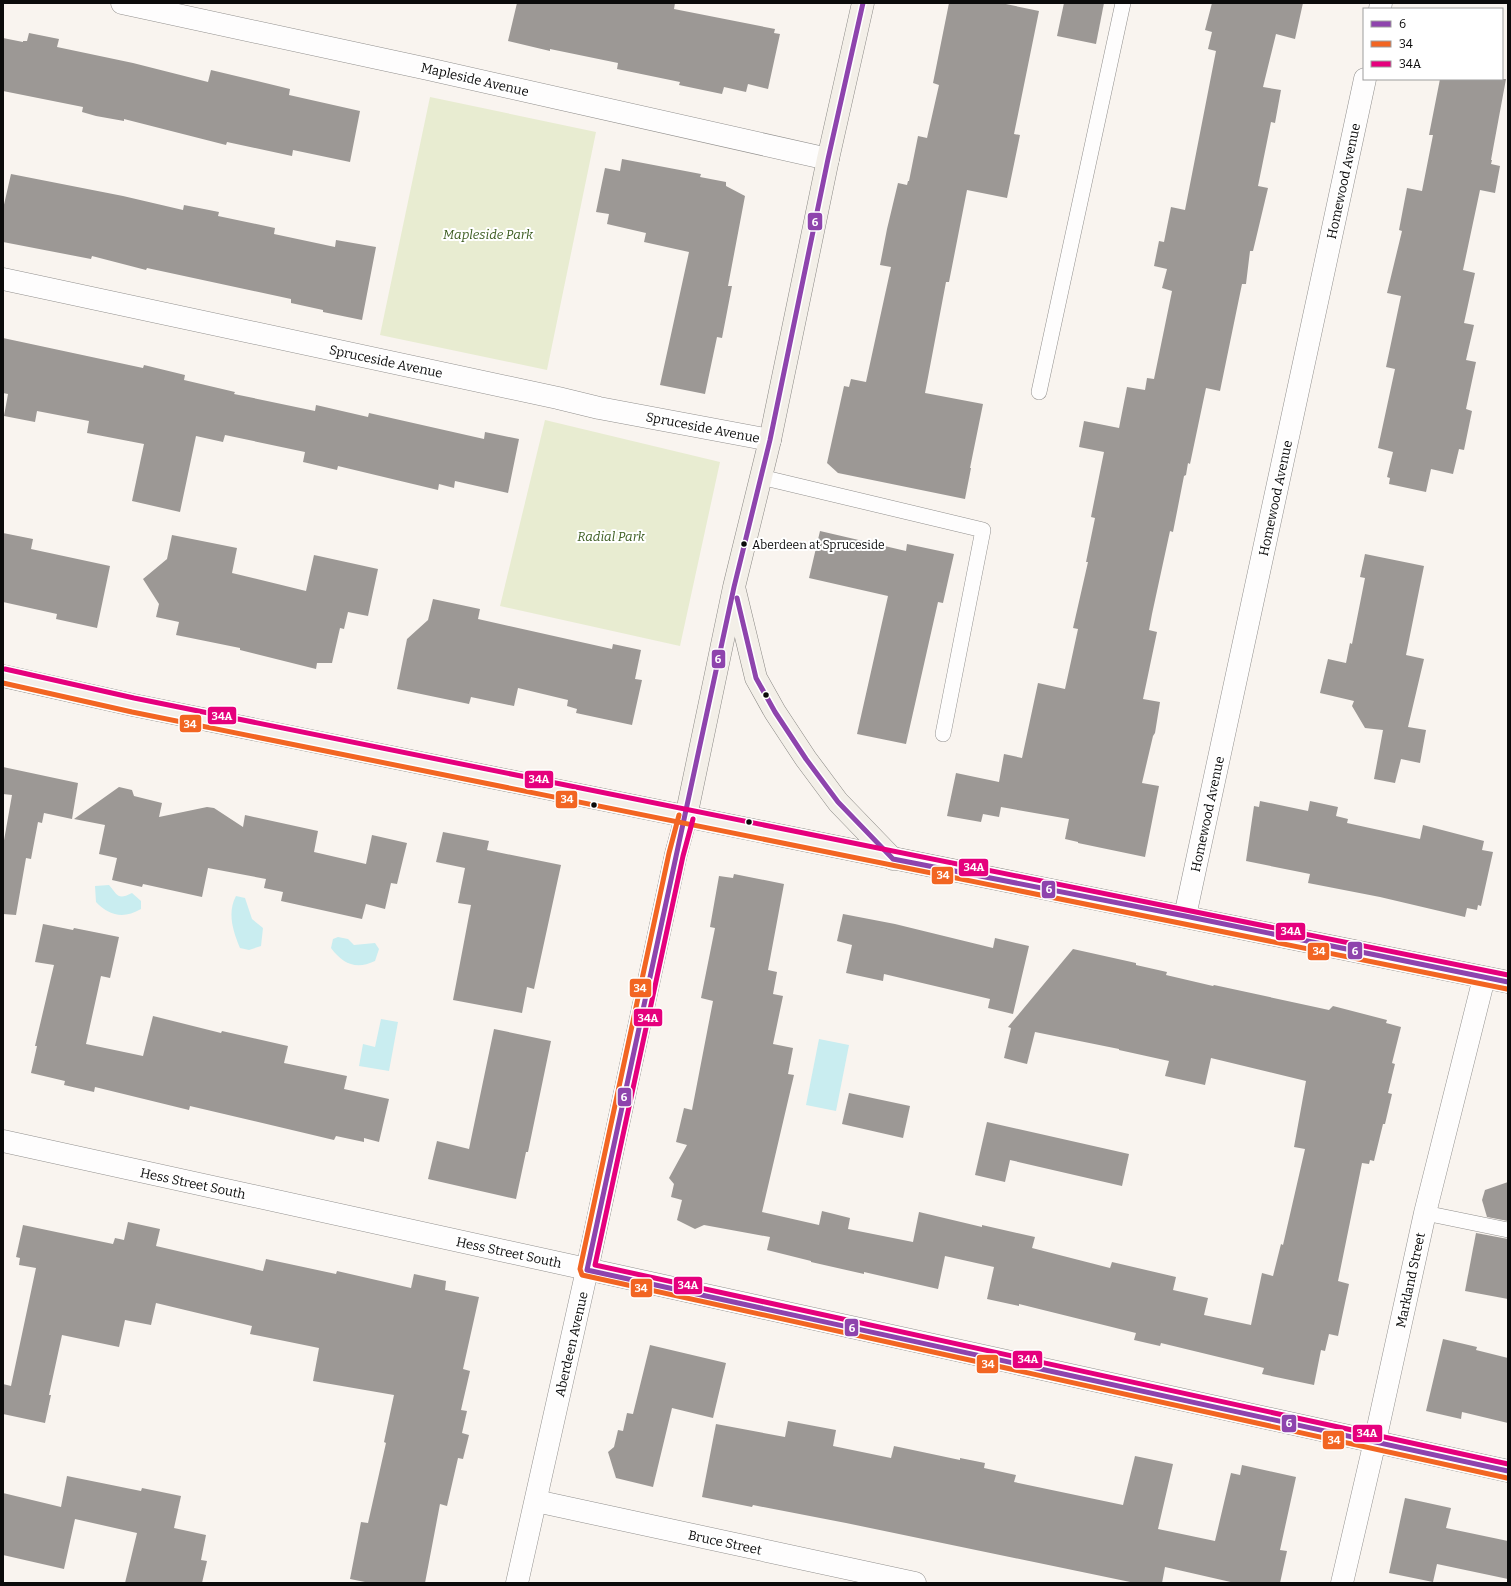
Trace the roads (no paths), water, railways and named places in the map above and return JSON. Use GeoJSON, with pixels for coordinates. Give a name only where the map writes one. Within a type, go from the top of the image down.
{"type":"FeatureCollection","features":[{"type":"Feature","properties":{"kind":"main road","name":"Aberdeen Avenue"},"geometry":{"type":"LineString","coordinates":[[686,817],[734,587],[770,440],[828,159],[863,3]]}},
{"type":"Feature","properties":{"kind":"main road"},"geometry":{"type":"LineString","coordinates":[[734,587],[756,678],[775,712],[806,759],[838,802],[893,859]]}},
{"type":"Feature","properties":{"kind":"main road"},"geometry":{"type":"LineString","coordinates":[[3,676],[133,705],[1508,982]]}},
{"type":"Feature","properties":{"kind":"street","name":"Mapleside Avenue"},"geometry":{"type":"LineString","coordinates":[[122,3],[428,69],[828,159]]}},
{"type":"Feature","properties":{"kind":"street","name":"Homewood Avenue"},"geometry":{"type":"LineString","coordinates":[[1185,916],[1365,80]]}},
{"type":"Feature","properties":{"kind":"street","name":"Spruceside Avenue"},"geometry":{"type":"LineString","coordinates":[[3,279],[551,396],[599,408],[770,440]]}},
{"type":"Feature","properties":{"kind":"street","name":"Aberdeen Avenue"},"geometry":{"type":"LineString","coordinates":[[517,1583],[587,1270],[676,854],[686,817]]}},
{"type":"Feature","properties":{"kind":"street","name":"Markland Street"},"geometry":{"type":"LineString","coordinates":[[1342,1583],[1375,1442],[1425,1213],[1484,978]]}},
{"type":"Feature","properties":{"kind":"street","name":"Hess Street South"},"geometry":{"type":"LineString","coordinates":[[3,1141],[1508,1471]]}},
{"type":"Feature","properties":{"kind":"street","name":"Bruce Street"},"geometry":{"type":"LineString","coordinates":[[536,1502],[915,1583]]}},
{"type":"Feature","properties":{"kind":"lane"},"geometry":{"type":"LineString","coordinates":[[1039,392],[1123,3]]}},
{"type":"Feature","properties":{"kind":"lane"},"geometry":{"type":"LineString","coordinates":[[761,477],[983,530],[943,734]]}},
{"type":"Feature","properties":{"kind":"lane"},"geometry":{"type":"LineString","coordinates":[[1425,1213],[1508,1230]]}},
{"type":"Feature","properties":{"kind":"water"},"geometry":{"type":"Polygon","coordinates":[[[109,885],[119,896],[132,893],[141,901],[141,909],[123,915],[111,913],[101,907],[96,902],[95,886],[109,885]]]}},
{"type":"Feature","properties":{"kind":"water"},"geometry":{"type":"Polygon","coordinates":[[[236,896],[245,898],[252,919],[263,928],[261,946],[249,950],[240,948],[233,929],[231,915],[233,902],[236,896]]]}},
{"type":"Feature","properties":{"kind":"water"},"geometry":{"type":"Polygon","coordinates":[[[338,937],[348,939],[354,945],[375,943],[379,949],[375,961],[362,965],[345,962],[331,948],[333,939],[338,937]]]}},
{"type":"Feature","properties":{"kind":"water"},"geometry":{"type":"Polygon","coordinates":[[[381,1019],[398,1022],[389,1071],[359,1066],[363,1044],[375,1047],[381,1019]]]}},
{"type":"Feature","properties":{"kind":"water"},"geometry":{"type":"Polygon","coordinates":[[[819,1039],[849,1045],[836,1111],[806,1105],[819,1039]]]}},
{"type":"Feature","properties":{"kind":"place","name":"Aberdeen at Spruceside"},"geometry":{"type":"Point","coordinates":[744,544]}},
{"type":"Feature","properties":{"kind":"park label","name":"Mapleside Park"},"geometry":{"type":"Point","coordinates":[488,234]}},
{"type":"Feature","properties":{"kind":"park label","name":"Radial Park"},"geometry":{"type":"Point","coordinates":[611,536]}}]}
